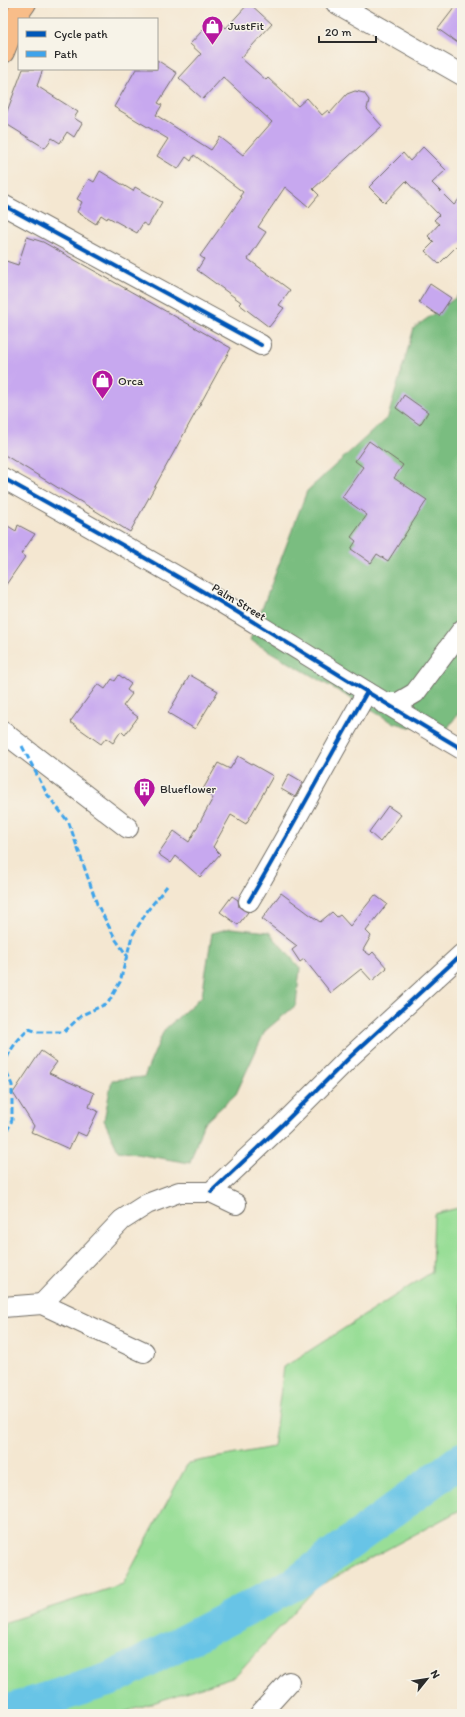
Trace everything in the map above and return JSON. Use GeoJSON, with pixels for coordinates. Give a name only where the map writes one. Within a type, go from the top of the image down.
{"type":"FeatureCollection","features":[{"type":"Feature","properties":{"kind":"main road"},"geometry":{"type":"LineString","coordinates":[[3,52],[20,10],[25,3]]}},
{"type":"Feature","properties":{"kind":"street"},"geometry":{"type":"LineString","coordinates":[[336,3],[462,76]]}},
{"type":"Feature","properties":{"kind":"street"},"geometry":{"type":"LineString","coordinates":[[3,205],[260,346]]}},
{"type":"Feature","properties":{"kind":"street","name":"Palm Street"},"geometry":{"type":"LineString","coordinates":[[3,478],[205,593],[462,749]]}},
{"type":"Feature","properties":{"kind":"street"},"geometry":{"type":"LineString","coordinates":[[249,901],[291,830],[334,749],[375,697],[398,704],[415,693],[462,630]]}},
{"type":"Feature","properties":{"kind":"street"},"geometry":{"type":"LineString","coordinates":[[3,732],[128,828]]}},
{"type":"Feature","properties":{"kind":"street"},"geometry":{"type":"LineString","coordinates":[[211,1192],[283,1124],[350,1056],[462,954]]}},
{"type":"Feature","properties":{"kind":"street"},"geometry":{"type":"LineString","coordinates":[[42,1304],[122,1220],[147,1204],[179,1192],[211,1192],[236,1204]]}},
{"type":"Feature","properties":{"kind":"street"},"geometry":{"type":"LineString","coordinates":[[3,1307],[42,1304],[144,1352]]}},
{"type":"Feature","properties":{"kind":"street"},"geometry":{"type":"LineString","coordinates":[[260,1714],[289,1682]]}},
{"type":"Feature","properties":{"kind":"green space"},"geometry":{"type":"Polygon","coordinates":[[[462,293],[462,708],[447,729],[409,727],[392,722],[250,640],[307,491],[388,417],[414,328],[462,293]]]}},
{"type":"Feature","properties":{"kind":"green space"},"geometry":{"type":"Polygon","coordinates":[[[231,928],[269,932],[300,968],[296,1005],[265,1031],[236,1094],[203,1124],[190,1163],[118,1151],[104,1120],[112,1080],[144,1077],[164,1030],[202,996],[212,933],[231,928]]]}},
{"type":"Feature","properties":{"kind":"green space"},"geometry":{"type":"Polygon","coordinates":[[[462,1207],[462,1509],[317,1587],[235,1676],[119,1714],[3,1714],[3,1623],[123,1584],[188,1463],[273,1447],[284,1367],[432,1272],[434,1214],[462,1207]]]}},
{"type":"Feature","properties":{"kind":"building"},"geometry":{"type":"Polygon","coordinates":[[[249,3],[272,24],[241,58],[266,80],[268,78],[298,106],[307,98],[322,115],[328,110],[330,113],[347,94],[355,91],[364,93],[369,100],[367,109],[382,126],[313,189],[319,195],[309,207],[285,187],[258,227],[266,232],[248,259],[290,290],[279,305],[284,308],[269,327],[239,304],[241,302],[197,270],[204,259],[200,256],[242,197],[240,196],[243,192],[194,155],[191,161],[186,157],[178,169],[157,156],[168,139],[114,107],[135,70],[158,70],[158,61],[177,73],[158,103],[162,105],[156,115],[211,150],[220,137],[243,155],[272,122],[223,77],[203,99],[179,78],[201,54],[190,44],[214,18],[226,28],[249,3]]]}},
{"type":"Feature","properties":{"kind":"building"},"geometry":{"type":"Polygon","coordinates":[[[458,3],[462,3],[462,46],[438,29],[458,3]]]}},
{"type":"Feature","properties":{"kind":"building"},"geometry":{"type":"Polygon","coordinates":[[[23,70],[43,70],[37,86],[78,112],[74,118],[82,123],[74,137],[67,132],[60,143],[52,138],[45,148],[3,122],[23,70]]]}},
{"type":"Feature","properties":{"kind":"building"},"geometry":{"type":"Polygon","coordinates":[[[423,147],[446,170],[432,183],[454,205],[462,196],[462,241],[439,264],[425,251],[434,242],[428,236],[439,224],[434,220],[439,215],[406,181],[385,203],[369,187],[403,153],[410,161],[423,147]]]}},
{"type":"Feature","properties":{"kind":"building"},"geometry":{"type":"Polygon","coordinates":[[[100,171],[133,191],[135,187],[162,202],[148,226],[143,223],[137,233],[108,217],[107,219],[101,215],[96,224],[77,212],[82,202],[77,199],[89,179],[94,182],[100,171]]]}},
{"type":"Feature","properties":{"kind":"building","name":"Orca"},"geometry":{"type":"Polygon","coordinates":[[[27,237],[43,242],[231,348],[130,532],[3,454],[3,260],[18,265],[27,237]]]}},
{"type":"Feature","properties":{"kind":"building"},"geometry":{"type":"Polygon","coordinates":[[[430,284],[451,298],[439,316],[419,302],[430,284]]]}},
{"type":"Feature","properties":{"kind":"building"},"geometry":{"type":"Polygon","coordinates":[[[404,395],[428,412],[420,425],[396,408],[404,395]]]}},
{"type":"Feature","properties":{"kind":"building"},"geometry":{"type":"Polygon","coordinates":[[[369,441],[403,465],[394,478],[427,500],[388,561],[377,554],[371,563],[351,549],[356,541],[351,537],[367,515],[342,497],[363,467],[355,461],[369,441]]]}},
{"type":"Feature","properties":{"kind":"building"},"geometry":{"type":"Polygon","coordinates":[[[3,523],[16,531],[18,525],[35,534],[21,554],[25,557],[3,589],[3,523]]]}},
{"type":"Feature","properties":{"kind":"building"},"geometry":{"type":"Polygon","coordinates":[[[119,675],[131,684],[127,690],[132,694],[123,706],[138,717],[125,735],[121,731],[113,743],[106,738],[101,744],[70,722],[98,684],[105,689],[112,679],[115,681],[119,675]]]}},
{"type":"Feature","properties":{"kind":"building"},"geometry":{"type":"Polygon","coordinates":[[[190,675],[218,691],[195,729],[168,713],[190,675]]]}},
{"type":"Feature","properties":{"kind":"building"},"geometry":{"type":"Polygon","coordinates":[[[238,756],[273,776],[246,824],[231,815],[213,847],[220,854],[200,877],[176,856],[171,863],[158,854],[174,831],[189,842],[213,798],[202,791],[218,763],[230,769],[238,756]]]}},
{"type":"Feature","properties":{"kind":"building"},"geometry":{"type":"Polygon","coordinates":[[[289,774],[303,782],[295,797],[281,789],[289,774]]]}},
{"type":"Feature","properties":{"kind":"building"},"geometry":{"type":"Polygon","coordinates":[[[388,806],[401,815],[380,842],[369,832],[388,806]]]}},
{"type":"Feature","properties":{"kind":"building"},"geometry":{"type":"Polygon","coordinates":[[[281,893],[320,922],[332,912],[337,917],[340,915],[350,926],[375,895],[387,904],[366,931],[371,936],[363,950],[370,955],[373,952],[387,968],[372,981],[361,969],[331,993],[304,959],[300,962],[292,950],[297,946],[262,919],[281,893]]]}},
{"type":"Feature","properties":{"kind":"building"},"geometry":{"type":"Polygon","coordinates":[[[232,896],[238,900],[239,907],[248,912],[238,925],[220,912],[232,896]]]}},
{"type":"Feature","properties":{"kind":"building"},"geometry":{"type":"Polygon","coordinates":[[[41,1051],[57,1062],[49,1073],[94,1093],[89,1107],[98,1111],[86,1136],[77,1132],[69,1149],[31,1132],[34,1126],[13,1093],[41,1051]]]}},
{"type":"Feature","properties":{"kind":"waterway"},"geometry":{"type":"LineString","coordinates":[[3,1713],[111,1679],[296,1583],[462,1459]]}},
{"type":"Feature","properties":{"kind":"marked path"},"geometry":{"type":"LineString","coordinates":[[22,746],[47,794],[69,823],[97,904],[116,940],[128,957]]}},
{"type":"Feature","properties":{"kind":"marked path"},"geometry":{"type":"LineString","coordinates":[[4,1066],[8,1055],[14,1046],[29,1029],[38,1032],[64,1032],[82,1015],[108,1003],[120,982],[132,936],[148,910],[167,886]]}},
{"type":"Feature","properties":{"kind":"marked path"},"geometry":{"type":"LineString","coordinates":[[3,1065],[12,1085],[12,1120],[3,1140]]}},
{"type":"Feature","properties":{"kind":"cycle path"},"geometry":{"type":"LineString","coordinates":[[3,205],[261,345]]}},
{"type":"Feature","properties":{"kind":"cycle path"},"geometry":{"type":"LineString","coordinates":[[3,478],[219,601],[462,749]]}},
{"type":"Feature","properties":{"kind":"cycle path"},"geometry":{"type":"LineString","coordinates":[[249,901],[367,692]]}},
{"type":"Feature","properties":{"kind":"cycle path"},"geometry":{"type":"LineString","coordinates":[[211,1192],[283,1124],[350,1057],[462,954]]}},
{"type":"Feature","properties":{"kind":"place","name":"JustFit"},"geometry":{"type":"Point","coordinates":[212,46]}},
{"type":"Feature","properties":{"kind":"place","name":"Orca"},"geometry":{"type":"Point","coordinates":[102,400]}},
{"type":"Feature","properties":{"kind":"place","name":"Blueflower"},"geometry":{"type":"Point","coordinates":[144,808]}}]}
